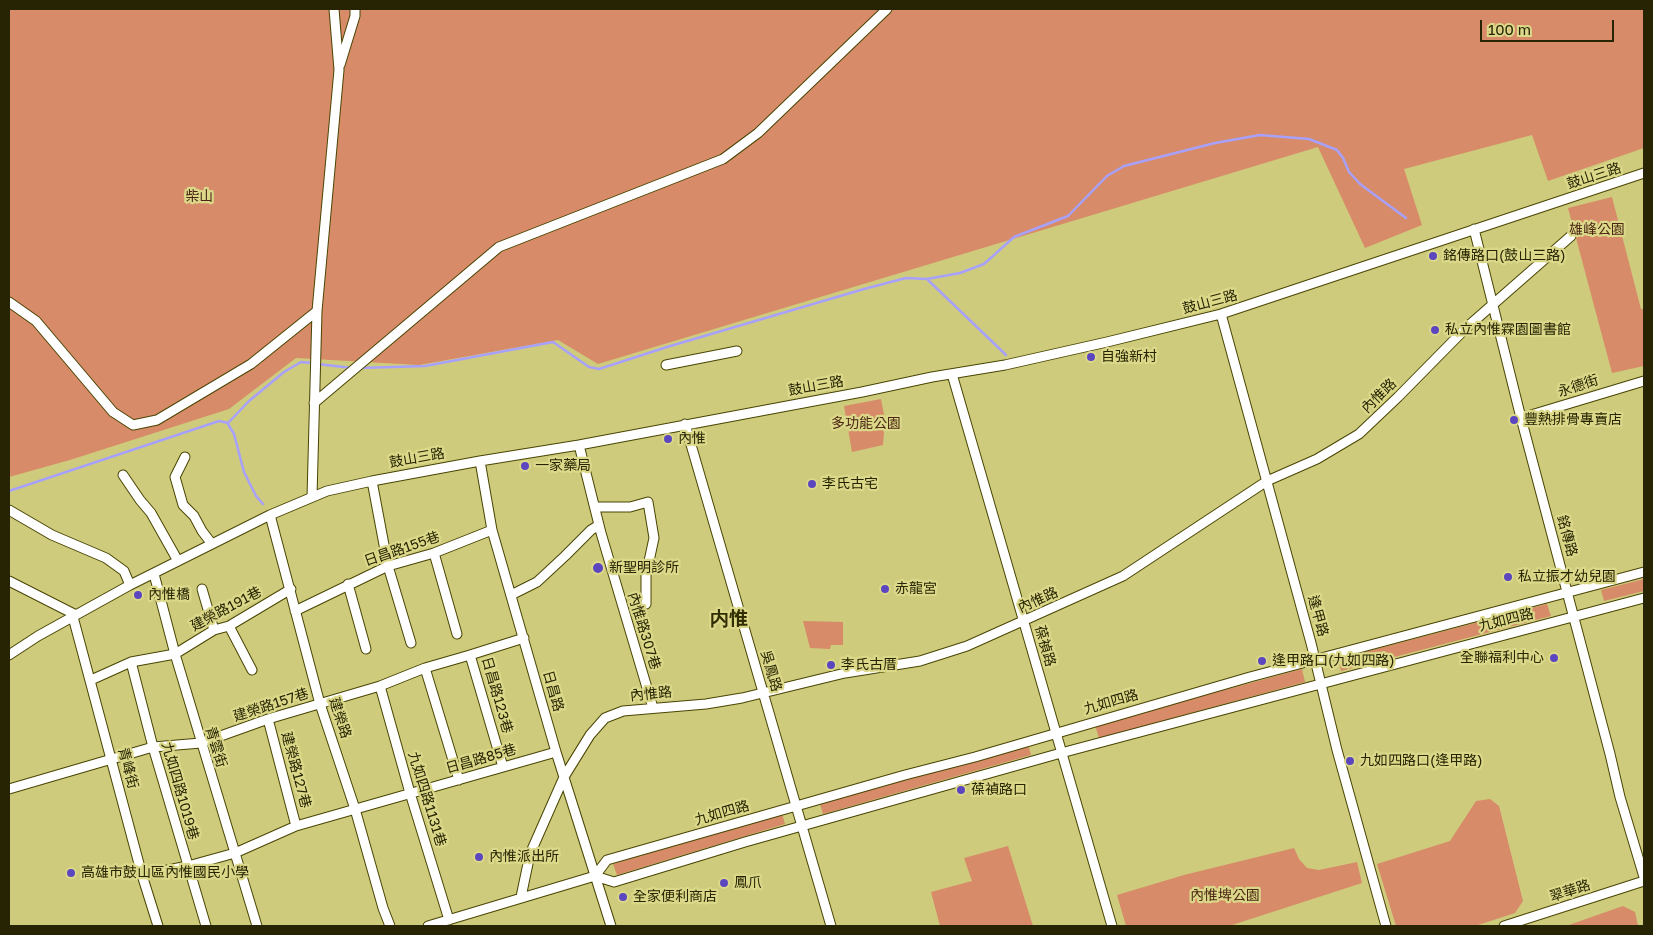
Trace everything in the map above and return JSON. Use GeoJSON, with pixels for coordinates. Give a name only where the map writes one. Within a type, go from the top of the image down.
{"type":"FeatureCollection","features":[{"type":"Feature","properties":{"kind":"street"},"geometry":{"type":"LineString","coordinates":[[312,497],[317,311],[339,70],[334,9]]}},
{"type":"Feature","properties":{"kind":"street"},"geometry":{"type":"LineString","coordinates":[[339,70],[356,16],[355,9]]}},
{"type":"Feature","properties":{"kind":"street"},"geometry":{"type":"LineString","coordinates":[[314,403],[499,247],[723,159],[758,133],[887,9]]}},
{"type":"Feature","properties":{"kind":"street","name":"鼓山三路"},"geometry":{"type":"LineString","coordinates":[[11,651],[130,585],[270,515],[312,497],[342,487],[480,461],[579,445],[1005,365],[1089,346],[1221,314],[1644,173]]}},
{"type":"Feature","properties":{"kind":"street","name":"銘傳路"},"geometry":{"type":"LineString","coordinates":[[1474,229],[1622,805],[1644,877]]}},
{"type":"Feature","properties":{"kind":"street","name":"內惟路"},"geometry":{"type":"LineString","coordinates":[[521,897],[530,854],[564,777],[590,735],[605,718],[623,711],[706,704],[844,673],[920,661],[967,646],[1122,576],[1267,481],[1317,459],[1359,434],[1492,303],[1571,236]]}},
{"type":"Feature","properties":{"kind":"street"},"geometry":{"type":"LineString","coordinates":[[9,302],[36,322],[113,412],[133,424],[157,420],[251,364],[317,311]]}},
{"type":"Feature","properties":{"kind":"street","name":"逢甲路"},"geometry":{"type":"LineString","coordinates":[[1221,314],[1386,926]]}},
{"type":"Feature","properties":{"kind":"street"},"geometry":{"type":"LineString","coordinates":[[666,365],[737,351]]}},
{"type":"Feature","properties":{"kind":"street","name":"葆禎路"},"geometry":{"type":"LineString","coordinates":[[952,374],[1112,926]]}},
{"type":"Feature","properties":{"kind":"street","name":"永德街"},"geometry":{"type":"LineString","coordinates":[[1522,418],[1644,381]]}},
{"type":"Feature","properties":{"kind":"street","name":"吳鳳路"},"geometry":{"type":"LineString","coordinates":[[685,424],[831,926]]}},
{"type":"Feature","properties":{"kind":"street","name":"內惟路307巷"},"geometry":{"type":"LineString","coordinates":[[579,445],[596,506],[599,526],[653,708]]}},
{"type":"Feature","properties":{"kind":"street"},"geometry":{"type":"LineString","coordinates":[[185,457],[175,477],[184,505],[194,516],[202,532],[212,544]]}},
{"type":"Feature","properties":{"kind":"street","name":"日昌路"},"geometry":{"type":"LineString","coordinates":[[480,461],[492,530],[556,752],[611,926]]}},
{"type":"Feature","properties":{"kind":"street"},"geometry":{"type":"LineString","coordinates":[[123,475],[151,513],[178,561]]}},
{"type":"Feature","properties":{"kind":"street"},"geometry":{"type":"LineString","coordinates":[[372,481],[388,566],[411,643]]}},
{"type":"Feature","properties":{"kind":"street"},"geometry":{"type":"LineString","coordinates":[[596,506],[630,507],[648,502],[654,538],[646,575],[646,604]]}},
{"type":"Feature","properties":{"kind":"street"},"geometry":{"type":"LineString","coordinates":[[9,510],[52,535],[106,558],[124,571],[130,585]]}},
{"type":"Feature","properties":{"kind":"street","name":"建榮路"},"geometry":{"type":"LineString","coordinates":[[270,515],[320,704],[355,809],[383,908],[390,926]]}},
{"type":"Feature","properties":{"kind":"street"},"geometry":{"type":"LineString","coordinates":[[512,595],[537,582],[591,530],[599,526]]}},
{"type":"Feature","properties":{"kind":"street","name":"日昌路155巷"},"geometry":{"type":"LineString","coordinates":[[295,611],[388,566],[434,553],[492,530]]}},
{"type":"Feature","properties":{"kind":"street"},"geometry":{"type":"LineString","coordinates":[[434,553],[457,634]]}},
{"type":"Feature","properties":{"kind":"street","name":"九如四路"},"geometry":{"type":"LineString","coordinates":[[595,876],[607,860],[1315,659],[1644,572]]}},
{"type":"Feature","properties":{"kind":"street","name":"青雲街"},"geometry":{"type":"LineString","coordinates":[[154,574],[174,654],[257,926]]}},
{"type":"Feature","properties":{"kind":"street"},"geometry":{"type":"LineString","coordinates":[[9,581],[75,616]]}},
{"type":"Feature","properties":{"kind":"street"},"geometry":{"type":"LineString","coordinates":[[348,584],[366,649]]}},
{"type":"Feature","properties":{"kind":"street"},"geometry":{"type":"LineString","coordinates":[[202,589],[214,630]]}},
{"type":"Feature","properties":{"kind":"street","name":"建榮路191巷"},"geometry":{"type":"LineString","coordinates":[[174,654],[214,630],[229,626],[291,589]]}},
{"type":"Feature","properties":{"kind":"street","name":"九如四路"},"geometry":{"type":"LineString","coordinates":[[428,926],[595,876],[614,882],[802,826],[1061,753],[1644,598]]}},
{"type":"Feature","properties":{"kind":"street","name":"青峰街"},"geometry":{"type":"LineString","coordinates":[[75,616],[142,875],[158,926]]}},
{"type":"Feature","properties":{"kind":"street"},"geometry":{"type":"LineString","coordinates":[[229,626],[252,670]]}},
{"type":"Feature","properties":{"kind":"street","name":"日昌路123巷"},"geometry":{"type":"LineString","coordinates":[[503,767],[470,655],[524,638]]}},
{"type":"Feature","properties":{"kind":"street"},"geometry":{"type":"LineString","coordinates":[[91,680],[131,662],[174,654]]}},
{"type":"Feature","properties":{"kind":"street","name":"建榮路157巷"},"geometry":{"type":"LineString","coordinates":[[9,789],[153,747],[201,743],[268,720],[380,686],[425,668],[470,655]]}},
{"type":"Feature","properties":{"kind":"street","name":"九如四路1019巷"},"geometry":{"type":"LineString","coordinates":[[131,662],[153,747],[206,926]]}},
{"type":"Feature","properties":{"kind":"street"},"geometry":{"type":"LineString","coordinates":[[425,668],[459,780]]}},
{"type":"Feature","properties":{"kind":"street","name":"九如四路1131巷"},"geometry":{"type":"LineString","coordinates":[[380,686],[410,794],[450,920]]}},
{"type":"Feature","properties":{"kind":"street","name":"建榮路127巷"},"geometry":{"type":"LineString","coordinates":[[268,720],[296,826],[355,809]]}},
{"type":"Feature","properties":{"kind":"street","name":"日昌路85巷"},"geometry":{"type":"LineString","coordinates":[[355,809],[556,752]]}},
{"type":"Feature","properties":{"kind":"street"},"geometry":{"type":"LineString","coordinates":[[142,875],[188,866],[235,853],[296,826]]}},
{"type":"Feature","properties":{"kind":"street","name":"翠華路"},"geometry":{"type":"LineString","coordinates":[[1504,926],[1644,881]]}},
{"type":"Feature","properties":{"kind":"green space","name":"柴山"},"geometry":{"type":"Polygon","coordinates":[[[9,9],[1644,9],[1644,148],[1548,181],[1532,135],[1404,169],[1422,225],[1365,248],[1318,147],[598,364],[558,340],[419,365],[296,358],[229,409],[70,460],[9,477],[9,9]]]}},
{"type":"Feature","properties":{"kind":"green space","name":"雄峰公園"},"geometry":{"type":"Polygon","coordinates":[[[1612,197],[1641,309],[1644,309],[1644,366],[1612,373],[1568,208],[1612,197]]]}},
{"type":"Feature","properties":{"kind":"green space","name":"多功能公園"},"geometry":{"type":"Polygon","coordinates":[[[881,399],[885,420],[883,445],[852,452],[844,406],[881,399]]]}},
{"type":"Feature","properties":{"kind":"green space"},"geometry":{"type":"Polygon","coordinates":[[[1644,579],[1644,591],[1604,601],[1601,590],[1644,579]]]}},
{"type":"Feature","properties":{"kind":"green space"},"geometry":{"type":"Polygon","coordinates":[[[1547,604],[1551,616],[1341,671],[1338,659],[1547,604]]]}},
{"type":"Feature","properties":{"kind":"green space"},"geometry":{"type":"Polygon","coordinates":[[[803,621],[843,622],[843,645],[831,645],[830,649],[810,648],[803,621]]]}},
{"type":"Feature","properties":{"kind":"green space"},"geometry":{"type":"Polygon","coordinates":[[[1302,669],[1305,682],[1099,738],[1095,725],[1302,669]]]}},
{"type":"Feature","properties":{"kind":"green space"},"geometry":{"type":"Polygon","coordinates":[[[1028,744],[1031,755],[823,814],[820,804],[1028,744]]]}},
{"type":"Feature","properties":{"kind":"green space"},"geometry":{"type":"Polygon","coordinates":[[[1490,799],[1499,806],[1523,901],[1515,913],[1475,926],[1396,926],[1377,864],[1450,841],[1476,801],[1490,799]]]}},
{"type":"Feature","properties":{"kind":"green space"},"geometry":{"type":"Polygon","coordinates":[[[782,813],[785,824],[617,875],[613,864],[782,813]]]}},
{"type":"Feature","properties":{"kind":"green space"},"geometry":{"type":"Polygon","coordinates":[[[1008,846],[1033,926],[940,926],[931,892],[972,881],[964,858],[1008,846]]]}},
{"type":"Feature","properties":{"kind":"green space","name":"內惟埤公園"},"geometry":{"type":"Polygon","coordinates":[[[1294,848],[1299,859],[1307,868],[1319,870],[1357,862],[1362,883],[1229,926],[1126,926],[1117,895],[1184,875],[1294,848]]]}},
{"type":"Feature","properties":{"kind":"green space"},"geometry":{"type":"Polygon","coordinates":[[[1623,906],[1635,912],[1638,926],[1566,926],[1623,906]]]}},
{"type":"Feature","properties":{"kind":"waterway"},"geometry":{"type":"LineString","coordinates":[[360,368],[425,366],[553,342],[589,367],[599,369],[864,289],[906,278],[927,279],[960,273],[984,264],[1014,237],[1068,216],[1107,176],[1124,166],[1215,143],[1260,135],[1309,139],[1337,150],[1349,172],[1360,184],[1406,218]]}},
{"type":"Feature","properties":{"kind":"waterway"},"geometry":{"type":"LineString","coordinates":[[928,280],[1006,355]]}},
{"type":"Feature","properties":{"kind":"waterway"},"geometry":{"type":"LineString","coordinates":[[9,491],[219,421],[228,423],[249,401],[284,372],[301,362],[312,363]]}},
{"type":"Feature","properties":{"kind":"waterway"},"geometry":{"type":"LineString","coordinates":[[318,364],[352,368]]}},
{"type":"Feature","properties":{"kind":"waterway"},"geometry":{"type":"LineString","coordinates":[[228,424],[234,434],[244,472],[256,496],[263,504]]}},
{"type":"Feature","properties":{"kind":"place","name":"銘傳路口(鼓山三路)"},"geometry":{"type":"Point","coordinates":[1433,256]}},
{"type":"Feature","properties":{"kind":"place","name":"私立內惟霖園圖書館"},"geometry":{"type":"Point","coordinates":[1435,330]}},
{"type":"Feature","properties":{"kind":"place","name":"自強新村"},"geometry":{"type":"Point","coordinates":[1091,357]}},
{"type":"Feature","properties":{"kind":"place","name":"豐熱排骨專賣店"},"geometry":{"type":"Point","coordinates":[1514,420]}},
{"type":"Feature","properties":{"kind":"place","name":"內惟"},"geometry":{"type":"Point","coordinates":[668,439]}},
{"type":"Feature","properties":{"kind":"place","name":"一家藥局"},"geometry":{"type":"Point","coordinates":[525,466]}},
{"type":"Feature","properties":{"kind":"place","name":"李氏古宅"},"geometry":{"type":"Point","coordinates":[812,484]}},
{"type":"Feature","properties":{"kind":"place","name":"新聖明診所"},"geometry":{"type":"Point","coordinates":[598,568]}},
{"type":"Feature","properties":{"kind":"place","name":"私立振才幼兒園"},"geometry":{"type":"Point","coordinates":[1508,577]}},
{"type":"Feature","properties":{"kind":"place","name":"赤龍宮"},"geometry":{"type":"Point","coordinates":[885,589]}},
{"type":"Feature","properties":{"kind":"place","name":"內惟橋"},"geometry":{"type":"Point","coordinates":[138,595]}},
{"type":"Feature","properties":{"kind":"place","name":"全聯福利中心"},"geometry":{"type":"Point","coordinates":[1554,658]}},
{"type":"Feature","properties":{"kind":"place","name":"逢甲路口(九如四路)"},"geometry":{"type":"Point","coordinates":[1262,661]}},
{"type":"Feature","properties":{"kind":"place","name":"李氏古厝"},"geometry":{"type":"Point","coordinates":[831,665]}},
{"type":"Feature","properties":{"kind":"place","name":"九如四路口(逢甲路)"},"geometry":{"type":"Point","coordinates":[1350,761]}},
{"type":"Feature","properties":{"kind":"place","name":"葆禎路口"},"geometry":{"type":"Point","coordinates":[961,790]}},
{"type":"Feature","properties":{"kind":"place","name":"內惟派出所"},"geometry":{"type":"Point","coordinates":[479,857]}},
{"type":"Feature","properties":{"kind":"place","name":"高雄市鼓山區內惟國民小學"},"geometry":{"type":"Point","coordinates":[71,873]}},
{"type":"Feature","properties":{"kind":"place","name":"鳳爪"},"geometry":{"type":"Point","coordinates":[724,883]}},
{"type":"Feature","properties":{"kind":"place","name":"全家便利商店"},"geometry":{"type":"Point","coordinates":[623,897]}},
{"type":"Feature","properties":{"kind":"district","name":"内惟"},"geometry":{"type":"Point","coordinates":[729,619]}}]}
